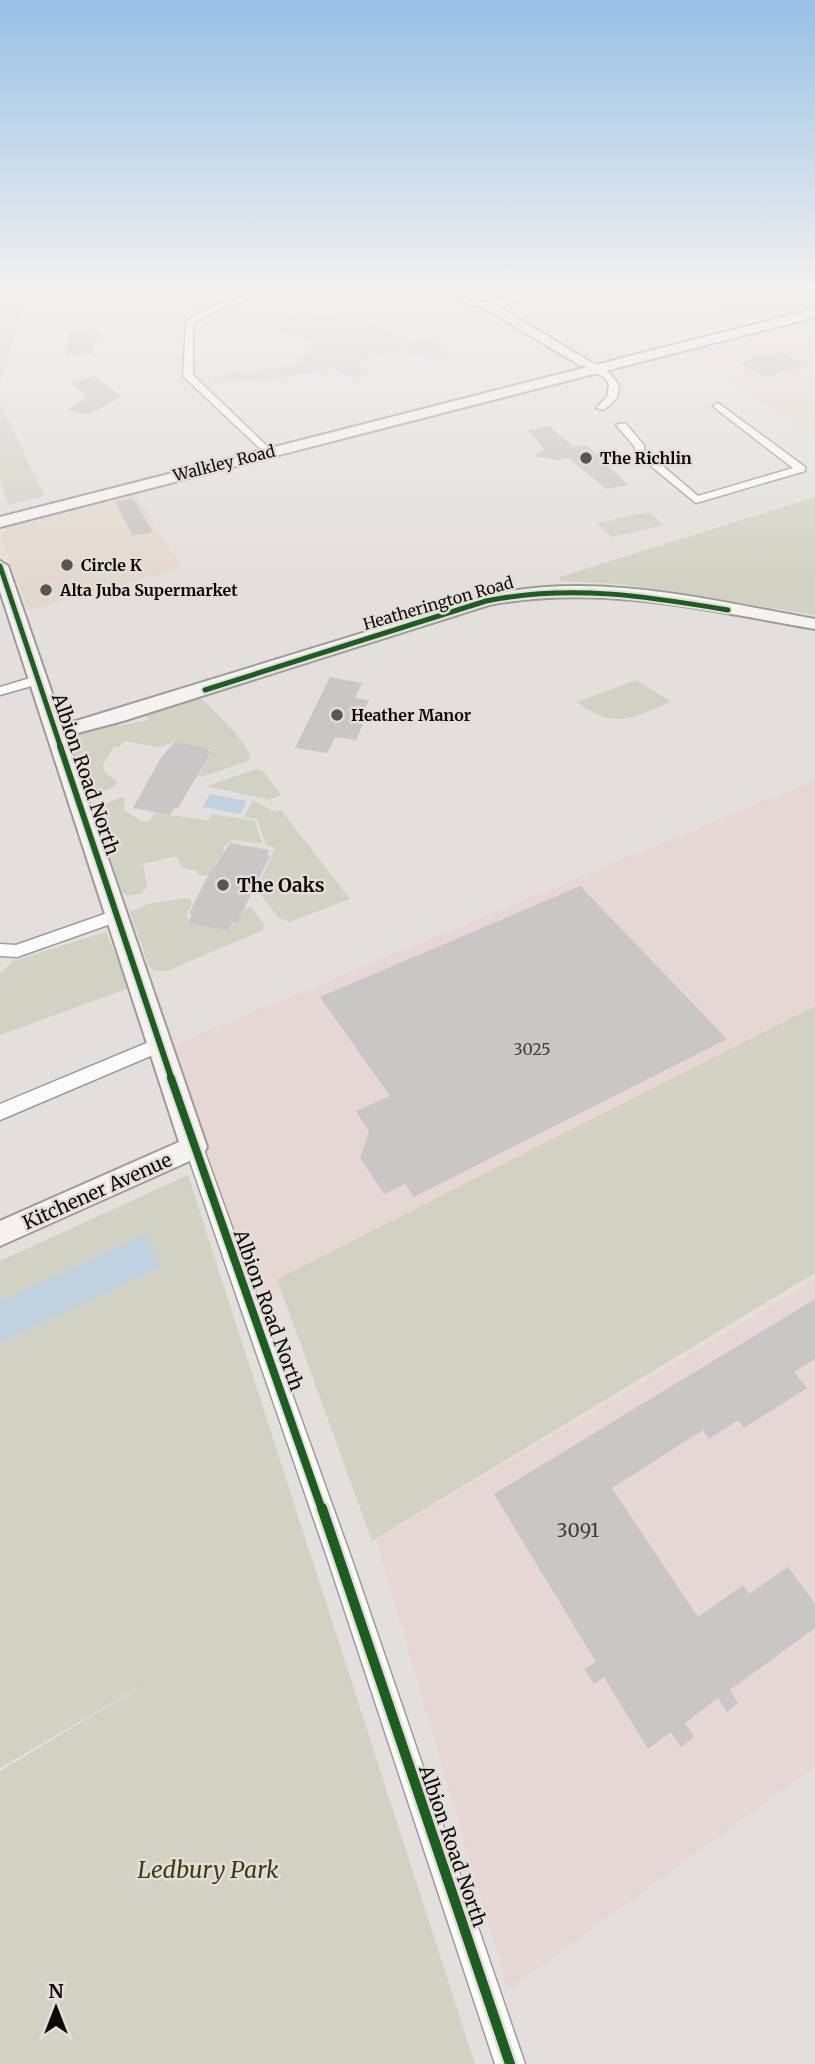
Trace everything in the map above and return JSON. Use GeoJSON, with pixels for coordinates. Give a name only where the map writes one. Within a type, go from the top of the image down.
{"type":"FeatureCollection","features":[{"type":"Feature","properties":{"kind":"street"},"geometry":{"type":"LineString","coordinates":[[197,387],[264,448]]}},
{"type":"Feature","properties":{"kind":"street","name":"Walkley Road"},"geometry":{"type":"LineString","coordinates":[[0,513],[506,387]]}},
{"type":"Feature","properties":{"kind":"street"},"geometry":{"type":"LineString","coordinates":[[614,387],[611,416],[640,447],[639,451],[696,500],[801,469],[718,407]]}},
{"type":"Feature","properties":{"kind":"street","name":"Walkley Road"},"geometry":{"type":"LineString","coordinates":[[0,522],[264,448]]}},
{"type":"Feature","properties":{"kind":"street","name":"Albion Road North"},"geometry":{"type":"LineString","coordinates":[[0,566],[37,680],[58,732],[116,916],[194,1147],[341,1560],[510,2064]]}},
{"type":"Feature","properties":{"kind":"street","name":"Heatherington Road"},"geometry":{"type":"LineString","coordinates":[[58,732],[141,709],[486,601],[526,592],[571,588],[617,592],[815,624]]}},
{"type":"Feature","properties":{"kind":"street"},"geometry":{"type":"LineString","coordinates":[[0,691],[37,680]]}},
{"type":"Feature","properties":{"kind":"street"},"geometry":{"type":"LineString","coordinates":[[0,950],[18,951],[116,916]]}},
{"type":"Feature","properties":{"kind":"street"},"geometry":{"type":"LineString","coordinates":[[0,1112],[161,1044]]}},
{"type":"Feature","properties":{"kind":"street","name":"Kitchener Avenue"},"geometry":{"type":"LineString","coordinates":[[0,1234],[194,1147]]}},
{"type":"Feature","properties":{"kind":"shaded area"},"geometry":{"type":"Polygon","coordinates":[[[740,387],[815,387],[815,439],[740,387]]]}},
{"type":"Feature","properties":{"kind":"shaded area"},"geometry":{"type":"Polygon","coordinates":[[[135,494],[182,568],[29,610],[1,539],[2,532],[10,525],[135,494]]]}},
{"type":"Feature","properties":{"kind":"shaded area"},"geometry":{"type":"Polygon","coordinates":[[[815,780],[815,1017],[258,1305],[171,1046],[815,780]]]}},
{"type":"Feature","properties":{"kind":"shaded area"},"geometry":{"type":"Polygon","coordinates":[[[815,1279],[815,1766],[508,1990],[376,1540],[815,1279]]]}},
{"type":"Feature","properties":{"kind":"green space"},"geometry":{"type":"Polygon","coordinates":[[[0,404],[45,496],[9,505],[0,482],[0,404]]]}},
{"type":"Feature","properties":{"kind":"green space"},"geometry":{"type":"Polygon","coordinates":[[[815,497],[815,615],[619,584],[560,581],[560,577],[815,497]]]}},
{"type":"Feature","properties":{"kind":"green space"},"geometry":{"type":"Polygon","coordinates":[[[649,512],[664,525],[611,537],[597,523],[649,512]]]}},
{"type":"Feature","properties":{"kind":"green space"},"geometry":{"type":"Polygon","coordinates":[[[636,680],[671,702],[645,713],[612,719],[590,711],[577,702],[636,680]]]}},
{"type":"Feature","properties":{"kind":"green space"},"geometry":{"type":"Polygon","coordinates":[[[191,699],[202,699],[223,720],[239,737],[250,760],[202,777],[198,775],[211,753],[210,748],[175,742],[159,747],[124,741],[120,747],[114,747],[103,765],[105,772],[117,781],[115,786],[98,794],[88,793],[73,752],[76,737],[116,722],[119,726],[149,720],[145,714],[191,699]]]}},
{"type":"Feature","properties":{"kind":"green space"},"geometry":{"type":"Polygon","coordinates":[[[257,769],[263,771],[281,795],[269,800],[207,786],[257,769]]]}},
{"type":"Feature","properties":{"kind":"green space"},"geometry":{"type":"Polygon","coordinates":[[[125,797],[124,810],[142,822],[150,821],[154,813],[208,820],[212,814],[255,821],[263,847],[261,843],[232,840],[224,847],[221,860],[218,859],[210,875],[200,876],[196,871],[182,867],[176,856],[143,864],[147,887],[140,894],[127,896],[122,892],[94,808],[125,797]]]}},
{"type":"Feature","properties":{"kind":"green space"},"geometry":{"type":"Polygon","coordinates":[[[253,800],[275,812],[281,810],[350,899],[289,922],[279,918],[256,889],[275,848],[266,845],[257,819],[244,817],[253,800]]]}},
{"type":"Feature","properties":{"kind":"green space"},"geometry":{"type":"Polygon","coordinates":[[[189,898],[193,904],[187,913],[188,923],[229,931],[245,909],[251,907],[264,924],[263,930],[167,971],[153,970],[148,964],[130,912],[148,904],[189,898]]]}},
{"type":"Feature","properties":{"kind":"green space"},"geometry":{"type":"Polygon","coordinates":[[[106,932],[129,988],[0,1035],[0,973],[13,961],[106,932]]]}},
{"type":"Feature","properties":{"kind":"green space"},"geometry":{"type":"Polygon","coordinates":[[[815,1006],[815,1273],[372,1541],[277,1279],[815,1006]]]}},
{"type":"Feature","properties":{"kind":"green space","name":"Ledbury Park"},"geometry":{"type":"Polygon","coordinates":[[[188,1175],[475,2064],[0,2064],[0,1771],[158,1676],[0,1768],[0,1261],[188,1175]]]}},
{"type":"Feature","properties":{"kind":"water"},"geometry":{"type":"Polygon","coordinates":[[[210,794],[247,801],[240,814],[203,807],[210,794]]]}},
{"type":"Feature","properties":{"kind":"water"},"geometry":{"type":"Polygon","coordinates":[[[146,1234],[161,1267],[0,1343],[0,1301],[146,1234]]]}},
{"type":"Feature","properties":{"kind":"building"},"geometry":{"type":"Polygon","coordinates":[[[76,387],[110,387],[121,396],[90,415],[67,410],[87,397],[76,387]]]}},
{"type":"Feature","properties":{"kind":"building","name":"The Richlin"},"geometry":{"type":"Polygon","coordinates":[[[549,426],[574,447],[584,445],[590,448],[628,485],[606,489],[569,458],[558,460],[534,456],[544,449],[528,430],[549,426]]]}},
{"type":"Feature","properties":{"kind":"building"},"geometry":{"type":"Polygon","coordinates":[[[133,498],[153,532],[133,536],[115,502],[133,498]]]}},
{"type":"Feature","properties":{"kind":"building","name":"Heather Manor"},"geometry":{"type":"Polygon","coordinates":[[[330,677],[362,683],[355,698],[369,700],[358,723],[363,724],[356,740],[335,737],[327,753],[295,748],[330,677]]]}},
{"type":"Feature","properties":{"kind":"building"},"geometry":{"type":"Polygon","coordinates":[[[175,742],[210,748],[208,751],[211,752],[178,808],[174,808],[170,815],[133,808],[162,756],[175,742]]]}},
{"type":"Feature","properties":{"kind":"building","name":"The Oaks"},"geometry":{"type":"Polygon","coordinates":[[[230,843],[269,850],[267,855],[270,856],[237,923],[233,922],[229,931],[188,923],[192,914],[189,914],[205,881],[230,843]]]}},
{"type":"Feature","properties":{"kind":"building"},"geometry":{"type":"Polygon","coordinates":[[[580,886],[727,1039],[414,1197],[405,1184],[384,1194],[360,1158],[369,1132],[356,1111],[390,1096],[320,997],[580,886]]]}},
{"type":"Feature","properties":{"kind":"building"},"geometry":{"type":"Polygon","coordinates":[[[815,1299],[815,1359],[794,1372],[807,1388],[744,1428],[738,1420],[709,1439],[703,1430],[612,1488],[698,1617],[743,1585],[749,1594],[788,1567],[815,1604],[815,1628],[730,1690],[738,1703],[727,1712],[718,1698],[685,1723],[694,1737],[681,1747],[671,1732],[648,1749],[604,1677],[594,1684],[585,1669],[596,1662],[494,1494],[815,1299]]]}},
{"type":"Feature","properties":{"kind":"cycle path"},"geometry":{"type":"LineString","coordinates":[[0,566],[194,1147],[340,1560],[510,2064]]}},
{"type":"Feature","properties":{"kind":"cycle path"},"geometry":{"type":"LineString","coordinates":[[205,690],[486,601],[517,594],[578,590],[607,592],[728,610]]}},
{"type":"Feature","properties":{"kind":"place","name":"The Richlin"},"geometry":{"type":"Point","coordinates":[586,458]}},
{"type":"Feature","properties":{"kind":"place","name":"Circle K"},"geometry":{"type":"Point","coordinates":[67,565]}},
{"type":"Feature","properties":{"kind":"place","name":"Alta Juba Supermarket"},"geometry":{"type":"Point","coordinates":[46,590]}},
{"type":"Feature","properties":{"kind":"place","name":"Heather Manor"},"geometry":{"type":"Point","coordinates":[337,715]}},
{"type":"Feature","properties":{"kind":"place","name":"The Oaks"},"geometry":{"type":"Point","coordinates":[223,885]}}]}
